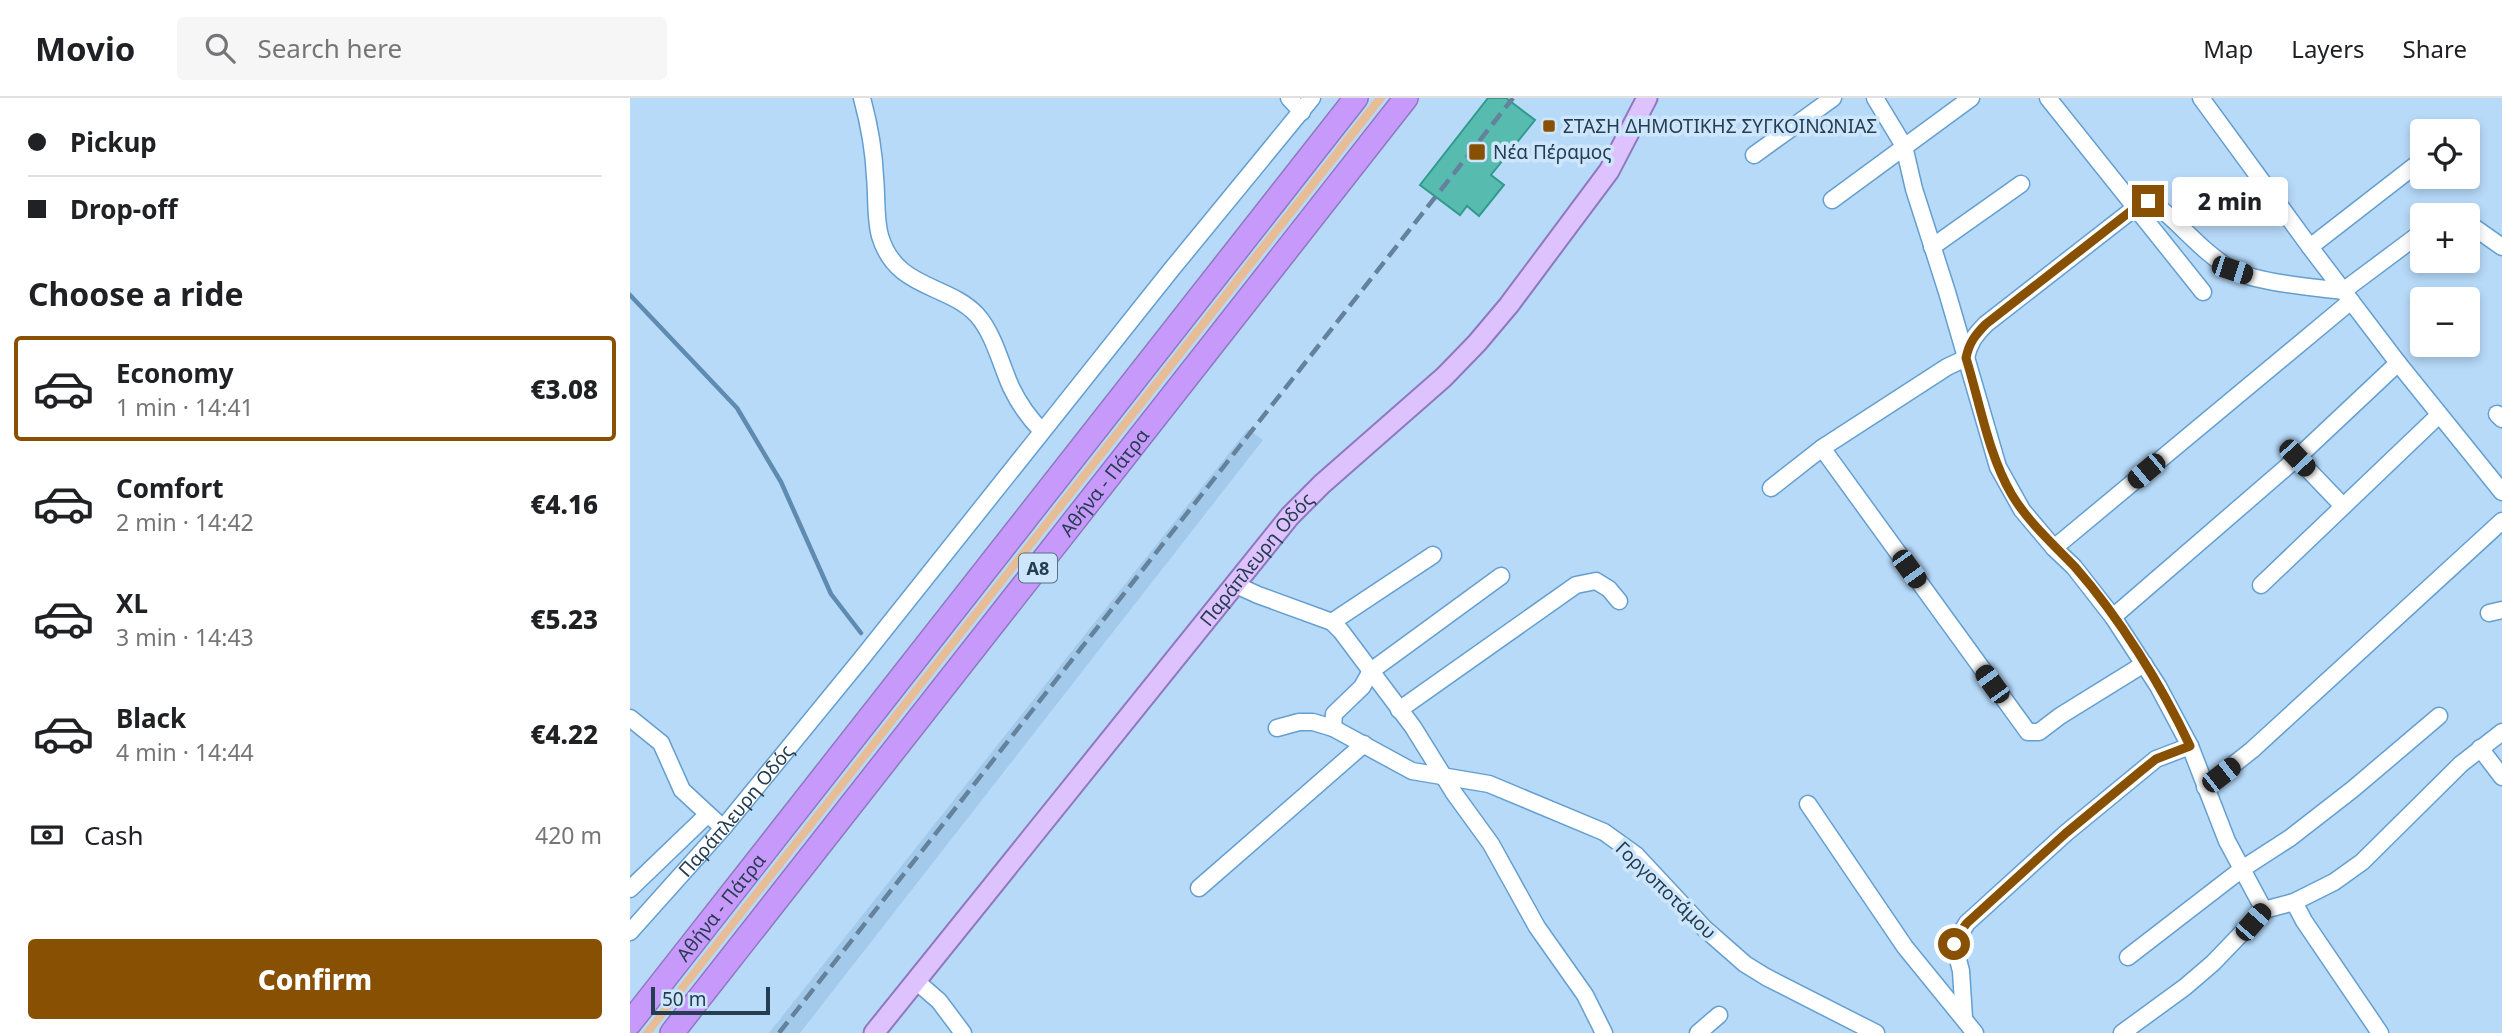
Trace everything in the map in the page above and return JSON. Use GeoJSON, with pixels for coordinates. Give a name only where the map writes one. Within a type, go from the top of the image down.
{"type":"FeatureCollection","features":[{"type":"Feature","properties":{"kind":"highway","name":"Αθήνα - Πάτρα"},"geometry":{"type":"LineString","coordinates":[[630,1023],[1356,98]]}},
{"type":"Feature","properties":{"kind":"highway","name":"Αθήνα - Πάτρα"},"geometry":{"type":"LineString","coordinates":[[672,1033],[1406,98]]}},
{"type":"Feature","properties":{"kind":"main road","name":"Παράπλευρη Οδός"},"geometry":{"type":"LineString","coordinates":[[874,1033],[1290,516],[1444,377],[1509,305],[1609,171],[1647,98]]}},
{"type":"Feature","properties":{"kind":"street"},"geometry":{"type":"LineString","coordinates":[[862,98],[875,165],[880,235],[887,251],[898,267],[917,282],[966,305],[978,316],[1020,404],[1042,431]]}},
{"type":"Feature","properties":{"kind":"street"},"geometry":{"type":"LineString","coordinates":[[1289,98],[1302,112]]}},
{"type":"Feature","properties":{"kind":"street","name":"Παράπλευρη Οδός"},"geometry":{"type":"LineString","coordinates":[[630,932],[723,828],[1312,98]]}},
{"type":"Feature","properties":{"kind":"street"},"geometry":{"type":"LineString","coordinates":[[1754,155],[1833,98]]}},
{"type":"Feature","properties":{"kind":"street"},"geometry":{"type":"LineString","coordinates":[[1875,98],[1904,146],[1914,189],[1998,467],[2022,509],[2054,548],[2074,567],[2113,617],[2178,719],[2227,841],[2264,910]]}},
{"type":"Feature","properties":{"kind":"street"},"geometry":{"type":"LineString","coordinates":[[1832,200],[1971,98]]}},
{"type":"Feature","properties":{"kind":"street"},"geometry":{"type":"LineString","coordinates":[[2048,98],[2203,292]]}},
{"type":"Feature","properties":{"kind":"street"},"geometry":{"type":"LineString","coordinates":[[2201,98],[2398,363],[2502,492]]}},
{"type":"Feature","properties":{"kind":"street"},"geometry":{"type":"LineString","coordinates":[[2310,247],[2410,169]]}},
{"type":"Feature","properties":{"kind":"street"},"geometry":{"type":"LineString","coordinates":[[1932,247],[2021,184]]}},
{"type":"Feature","properties":{"kind":"street"},"geometry":{"type":"LineString","coordinates":[[1966,358],[1974,336],[1986,324],[2136,207],[2148,201],[2156,205],[2200,247],[2232,270],[2347,296]]}},
{"type":"Feature","properties":{"kind":"street"},"geometry":{"type":"LineString","coordinates":[[2480,231],[2502,247]]}},
{"type":"Feature","properties":{"kind":"street"},"geometry":{"type":"LineString","coordinates":[[2054,548],[2410,242]]}},
{"type":"Feature","properties":{"kind":"street"},"geometry":{"type":"LineString","coordinates":[[1771,488],[1822,447],[1947,367],[1966,358]]}},
{"type":"Feature","properties":{"kind":"street"},"geometry":{"type":"LineString","coordinates":[[2113,617],[2297,458],[2398,363]]}},
{"type":"Feature","properties":{"kind":"street"},"geometry":{"type":"LineString","coordinates":[[2260,585],[2440,415]]}},
{"type":"Feature","properties":{"kind":"street"},"geometry":{"type":"LineString","coordinates":[[1822,447],[2028,732],[2039,732],[2144,664]]}},
{"type":"Feature","properties":{"kind":"street"},"geometry":{"type":"LineString","coordinates":[[2297,458],[2343,506]]}},
{"type":"Feature","properties":{"kind":"street"},"geometry":{"type":"LineString","coordinates":[[2205,787],[2252,750],[2502,521]]}},
{"type":"Feature","properties":{"kind":"street"},"geometry":{"type":"LineString","coordinates":[[1332,622],[1433,555]]}},
{"type":"Feature","properties":{"kind":"street"},"geometry":{"type":"LineString","coordinates":[[1333,728],[1334,714],[1362,687],[1371,671],[1501,576]]}},
{"type":"Feature","properties":{"kind":"street"},"geometry":{"type":"LineString","coordinates":[[1399,710],[1576,585],[1596,581],[1609,589],[1619,601]]}},
{"type":"Feature","properties":{"kind":"street"},"geometry":{"type":"LineString","coordinates":[[1234,584],[1332,622],[1413,727],[1491,844],[1536,927],[1585,995],[1604,1033]]}},
{"type":"Feature","properties":{"kind":"street"},"geometry":{"type":"LineString","coordinates":[[2128,957],[2242,869],[2300,830],[2439,716]]}},
{"type":"Feature","properties":{"kind":"street"},"geometry":{"type":"LineString","coordinates":[[630,718],[661,743],[682,790],[723,828]]}},
{"type":"Feature","properties":{"kind":"street","name":"Γοργοποτάμου"},"geometry":{"type":"LineString","coordinates":[[1277,728],[1299,722],[1313,722],[1333,728],[1412,771],[1489,784],[1604,832],[1636,855],[1704,928],[1745,964],[1876,1033]]}},
{"type":"Feature","properties":{"kind":"street"},"geometry":{"type":"LineString","coordinates":[[2129,1031],[2213,963],[2264,910],[2294,902],[2334,882],[2362,862],[2480,748],[2502,732]]}},
{"type":"Feature","properties":{"kind":"street"},"geometry":{"type":"LineString","coordinates":[[1199,888],[1364,744]]}},
{"type":"Feature","properties":{"kind":"street"},"geometry":{"type":"LineString","coordinates":[[1964,1018],[1961,971],[1954,944],[1967,923],[2066,833],[2156,759],[2190,746]]}},
{"type":"Feature","properties":{"kind":"street"},"geometry":{"type":"LineString","coordinates":[[2480,748],[2502,777]]}},
{"type":"Feature","properties":{"kind":"street"},"geometry":{"type":"LineString","coordinates":[[1808,804],[1905,947],[1975,1033]]}},
{"type":"Feature","properties":{"kind":"street"},"geometry":{"type":"LineString","coordinates":[[630,888],[707,815]]}},
{"type":"Feature","properties":{"kind":"street"},"geometry":{"type":"LineString","coordinates":[[2294,902],[2380,1033]]}},
{"type":"Feature","properties":{"kind":"street"},"geometry":{"type":"LineString","coordinates":[[915,981],[939,1001],[963,1033]]}},
{"type":"Feature","properties":{"kind":"street"},"geometry":{"type":"LineString","coordinates":[[1699,1033],[1719,1015]]}},
{"type":"Feature","properties":{"kind":"shaded area"},"geometry":{"type":"Polygon","coordinates":[[[1375,98],[1386,98],[652,1033],[642,1033],[1375,98]]]}},
{"type":"Feature","properties":{"kind":"shaded area"},"geometry":{"type":"Polygon","coordinates":[[[1248,429],[1263,440],[800,1033],[769,1033],[1248,429]]]}},
{"type":"Feature","properties":{"kind":"building"},"geometry":{"type":"Polygon","coordinates":[[[1488,98],[1506,98],[1535,120],[1491,175],[1504,185],[1479,216],[1467,206],[1460,215],[1420,185],[1488,98]]]}},
{"type":"Feature","properties":{"kind":"waterway"},"geometry":{"type":"LineString","coordinates":[[630,295],[737,408],[781,482],[831,594],[861,633]]}},
{"type":"Feature","properties":{"kind":"railway"},"geometry":{"type":"LineString","coordinates":[[779,1033],[1513,98]]}},
{"type":"Feature","properties":{"kind":"place","name":"ΣΤΑΣΗ ΔΗΜΟΤΙΚΗΣ ΣΥΓΚΟΙΝΩΝΙΑΣ"},"geometry":{"type":"Point","coordinates":[1549,126]}},
{"type":"Feature","properties":{"kind":"place","name":"Νέα Πέραμος"},"geometry":{"type":"Point","coordinates":[1477,152]}},
{"type":"Feature","properties":{"kind":"route"},"geometry":{"type":"LineString","coordinates":[[1954,944],[1967,923],[2066,833],[2156,759],[2190,746],[2178,719],[2113,617],[2011,494],[1998,467],[1966,358],[1974,336],[1986,324],[2136,207],[2148,201]]}}]}
